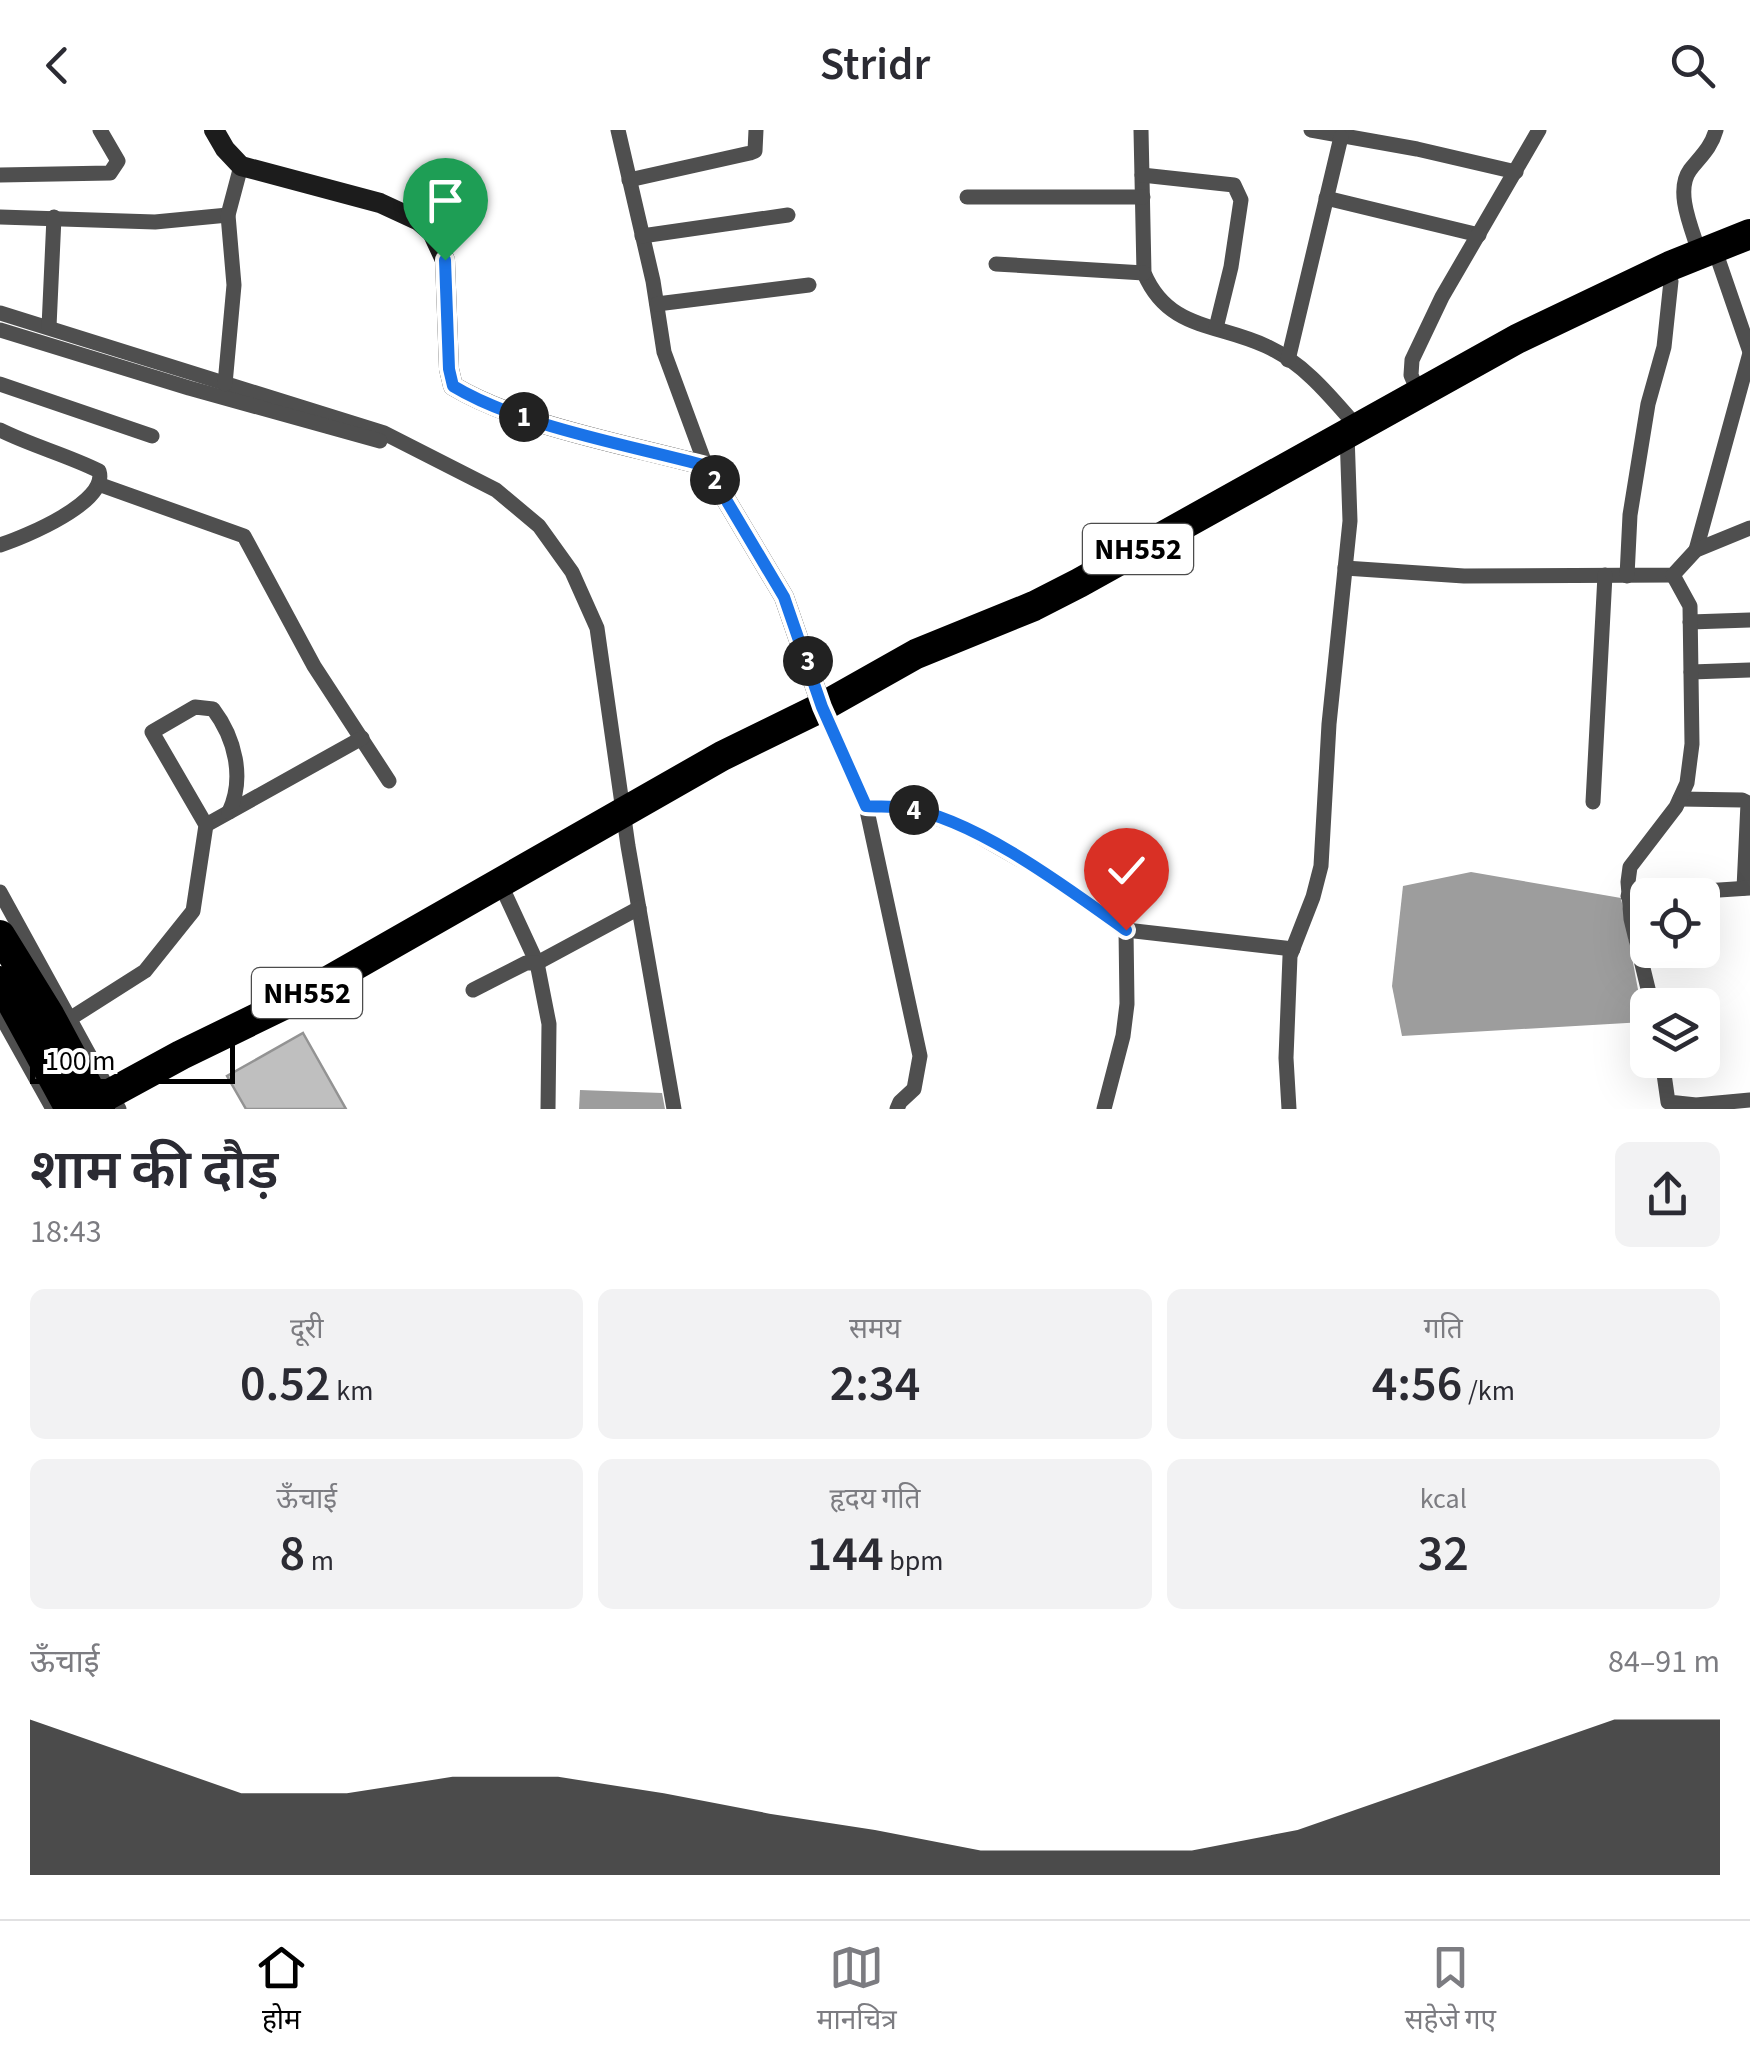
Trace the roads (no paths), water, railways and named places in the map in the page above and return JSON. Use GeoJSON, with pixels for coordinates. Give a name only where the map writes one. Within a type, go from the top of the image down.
{"type":"FeatureCollection","features":[{"type":"Feature","properties":{"kind":"highway","name":"NH552"},"geometry":{"type":"LineString","coordinates":[[82,1109],[111,1105],[294,1014],[623,818],[825,714],[916,654],[1034,606],[1350,438],[1671,281],[1750,234]]}},
{"type":"Feature","properties":{"kind":"highway","name":"NH552"},"geometry":{"type":"LineString","coordinates":[[1350,438],[1419,394],[1532,332],[1710,258],[1750,250]]}},
{"type":"Feature","properties":{"kind":"highway"},"geometry":{"type":"LineString","coordinates":[[0,935],[111,1105]]}},
{"type":"Feature","properties":{"kind":"highway"},"geometry":{"type":"LineString","coordinates":[[0,981],[70,1109]]}},
{"type":"Feature","properties":{"kind":"street"},"geometry":{"type":"LineString","coordinates":[[0,175],[110,172],[118,161],[100,130]]}},
{"type":"Feature","properties":{"kind":"street"},"geometry":{"type":"LineString","coordinates":[[214,130],[241,166],[380,203],[419,221],[432,232],[445,260],[453,386],[521,416],[706,466]]}},
{"type":"Feature","properties":{"kind":"street"},"geometry":{"type":"LineString","coordinates":[[618,130],[664,352],[706,466],[784,597],[825,714],[866,806],[920,1056],[914,1089],[897,1109]]}},
{"type":"Feature","properties":{"kind":"street"},"geometry":{"type":"LineString","coordinates":[[630,180],[750,154],[756,151],[756,130]]}},
{"type":"Feature","properties":{"kind":"street"},"geometry":{"type":"LineString","coordinates":[[1141,130],[1144,274],[1150,288],[1175,315],[1266,346],[1310,373],[1350,438],[1350,520],[1321,866],[1293,949],[1286,1058],[1289,1109]]}},
{"type":"Feature","properties":{"kind":"street"},"geometry":{"type":"LineString","coordinates":[[1312,130],[1417,148],[1516,172]]}},
{"type":"Feature","properties":{"kind":"street"},"geometry":{"type":"LineString","coordinates":[[1419,394],[1411,375],[1412,360],[1442,297],[1538,130]]}},
{"type":"Feature","properties":{"kind":"street"},"geometry":{"type":"LineString","coordinates":[[1696,550],[1750,353],[1682,189],[1691,169],[1709,150],[1716,130]]}},
{"type":"Feature","properties":{"kind":"street"},"geometry":{"type":"LineString","coordinates":[[1288,360],[1342,138]]}},
{"type":"Feature","properties":{"kind":"street"},"geometry":{"type":"LineString","coordinates":[[224,384],[234,285],[228,215],[241,166]]}},
{"type":"Feature","properties":{"kind":"street"},"geometry":{"type":"LineString","coordinates":[[1142,174],[1234,186],[1239,193],[1231,267],[1216,328]]}},
{"type":"Feature","properties":{"kind":"street"},"geometry":{"type":"LineString","coordinates":[[967,197],[1142,197]]}},
{"type":"Feature","properties":{"kind":"street"},"geometry":{"type":"LineString","coordinates":[[1326,198],[1479,235]]}},
{"type":"Feature","properties":{"kind":"street"},"geometry":{"type":"LineString","coordinates":[[0,217],[155,222],[228,215]]}},
{"type":"Feature","properties":{"kind":"street"},"geometry":{"type":"LineString","coordinates":[[642,236],[788,215]]}},
{"type":"Feature","properties":{"kind":"street"},"geometry":{"type":"LineString","coordinates":[[49,328],[54,217]]}},
{"type":"Feature","properties":{"kind":"street"},"geometry":{"type":"LineString","coordinates":[[996,264],[1144,274]]}},
{"type":"Feature","properties":{"kind":"street"},"geometry":{"type":"LineString","coordinates":[[1627,576],[1630,514],[1648,404],[1664,346],[1671,281]]}},
{"type":"Feature","properties":{"kind":"street"},"geometry":{"type":"LineString","coordinates":[[657,304],[809,285]]}},
{"type":"Feature","properties":{"kind":"street"},"geometry":{"type":"LineString","coordinates":[[0,312],[384,433],[496,490],[538,526],[572,572],[597,628],[623,818],[674,1109]]}},
{"type":"Feature","properties":{"kind":"street"},"geometry":{"type":"LineString","coordinates":[[0,330],[338,431],[399,443]]}},
{"type":"Feature","properties":{"kind":"street"},"geometry":{"type":"LineString","coordinates":[[0,384],[152,436]]}},
{"type":"Feature","properties":{"kind":"street"},"geometry":{"type":"LineString","coordinates":[[0,430],[99,471],[101,484],[88,500],[27,536],[0,545]]}},
{"type":"Feature","properties":{"kind":"street"},"geometry":{"type":"LineString","coordinates":[[101,484],[244,536],[314,666],[389,781]]}},
{"type":"Feature","properties":{"kind":"street"},"geometry":{"type":"LineString","coordinates":[[1345,568],[1464,576],[1673,575],[1696,550],[1750,528]]}},
{"type":"Feature","properties":{"kind":"street"},"geometry":{"type":"LineString","coordinates":[[1648,988],[1628,896],[1630,867],[1680,799],[1687,784],[1692,744],[1690,606],[1673,575]]}},
{"type":"Feature","properties":{"kind":"street"},"geometry":{"type":"LineString","coordinates":[[1593,802],[1605,576]]}},
{"type":"Feature","properties":{"kind":"street"},"geometry":{"type":"LineString","coordinates":[[1690,622],[1750,620]]}},
{"type":"Feature","properties":{"kind":"street"},"geometry":{"type":"LineString","coordinates":[[1691,672],[1750,670]]}},
{"type":"Feature","properties":{"kind":"street"},"geometry":{"type":"LineString","coordinates":[[71,1018],[145,971],[193,911],[206,825],[152,732],[194,707],[213,710],[231,734],[236,772],[229,812]]}},
{"type":"Feature","properties":{"kind":"street"},"geometry":{"type":"LineString","coordinates":[[206,825],[362,738]]}},
{"type":"Feature","properties":{"kind":"street"},"geometry":{"type":"LineString","coordinates":[[1628,896],[1747,888],[1749,802],[1680,799]]}},
{"type":"Feature","properties":{"kind":"street"},"geometry":{"type":"LineString","coordinates":[[866,806],[908,808],[964,828],[1054,879],[1126,930],[1293,949]]}},
{"type":"Feature","properties":{"kind":"street"},"geometry":{"type":"LineString","coordinates":[[504,890],[538,963],[549,1024],[548,1109]]}},
{"type":"Feature","properties":{"kind":"street"},"geometry":{"type":"LineString","coordinates":[[0,892],[71,1018],[111,1105]]}},
{"type":"Feature","properties":{"kind":"street"},"geometry":{"type":"LineString","coordinates":[[473,990],[526,964],[538,963],[639,908]]}},
{"type":"Feature","properties":{"kind":"street"},"geometry":{"type":"LineString","coordinates":[[1104,1109],[1123,1036],[1126,930]]}},
{"type":"Feature","properties":{"kind":"street"},"geometry":{"type":"LineString","coordinates":[[0,1014],[53,1109]]}},
{"type":"Feature","properties":{"kind":"street"},"geometry":{"type":"LineString","coordinates":[[1665,1078],[1668,1102],[1696,1105],[1750,1100]]}}]}
